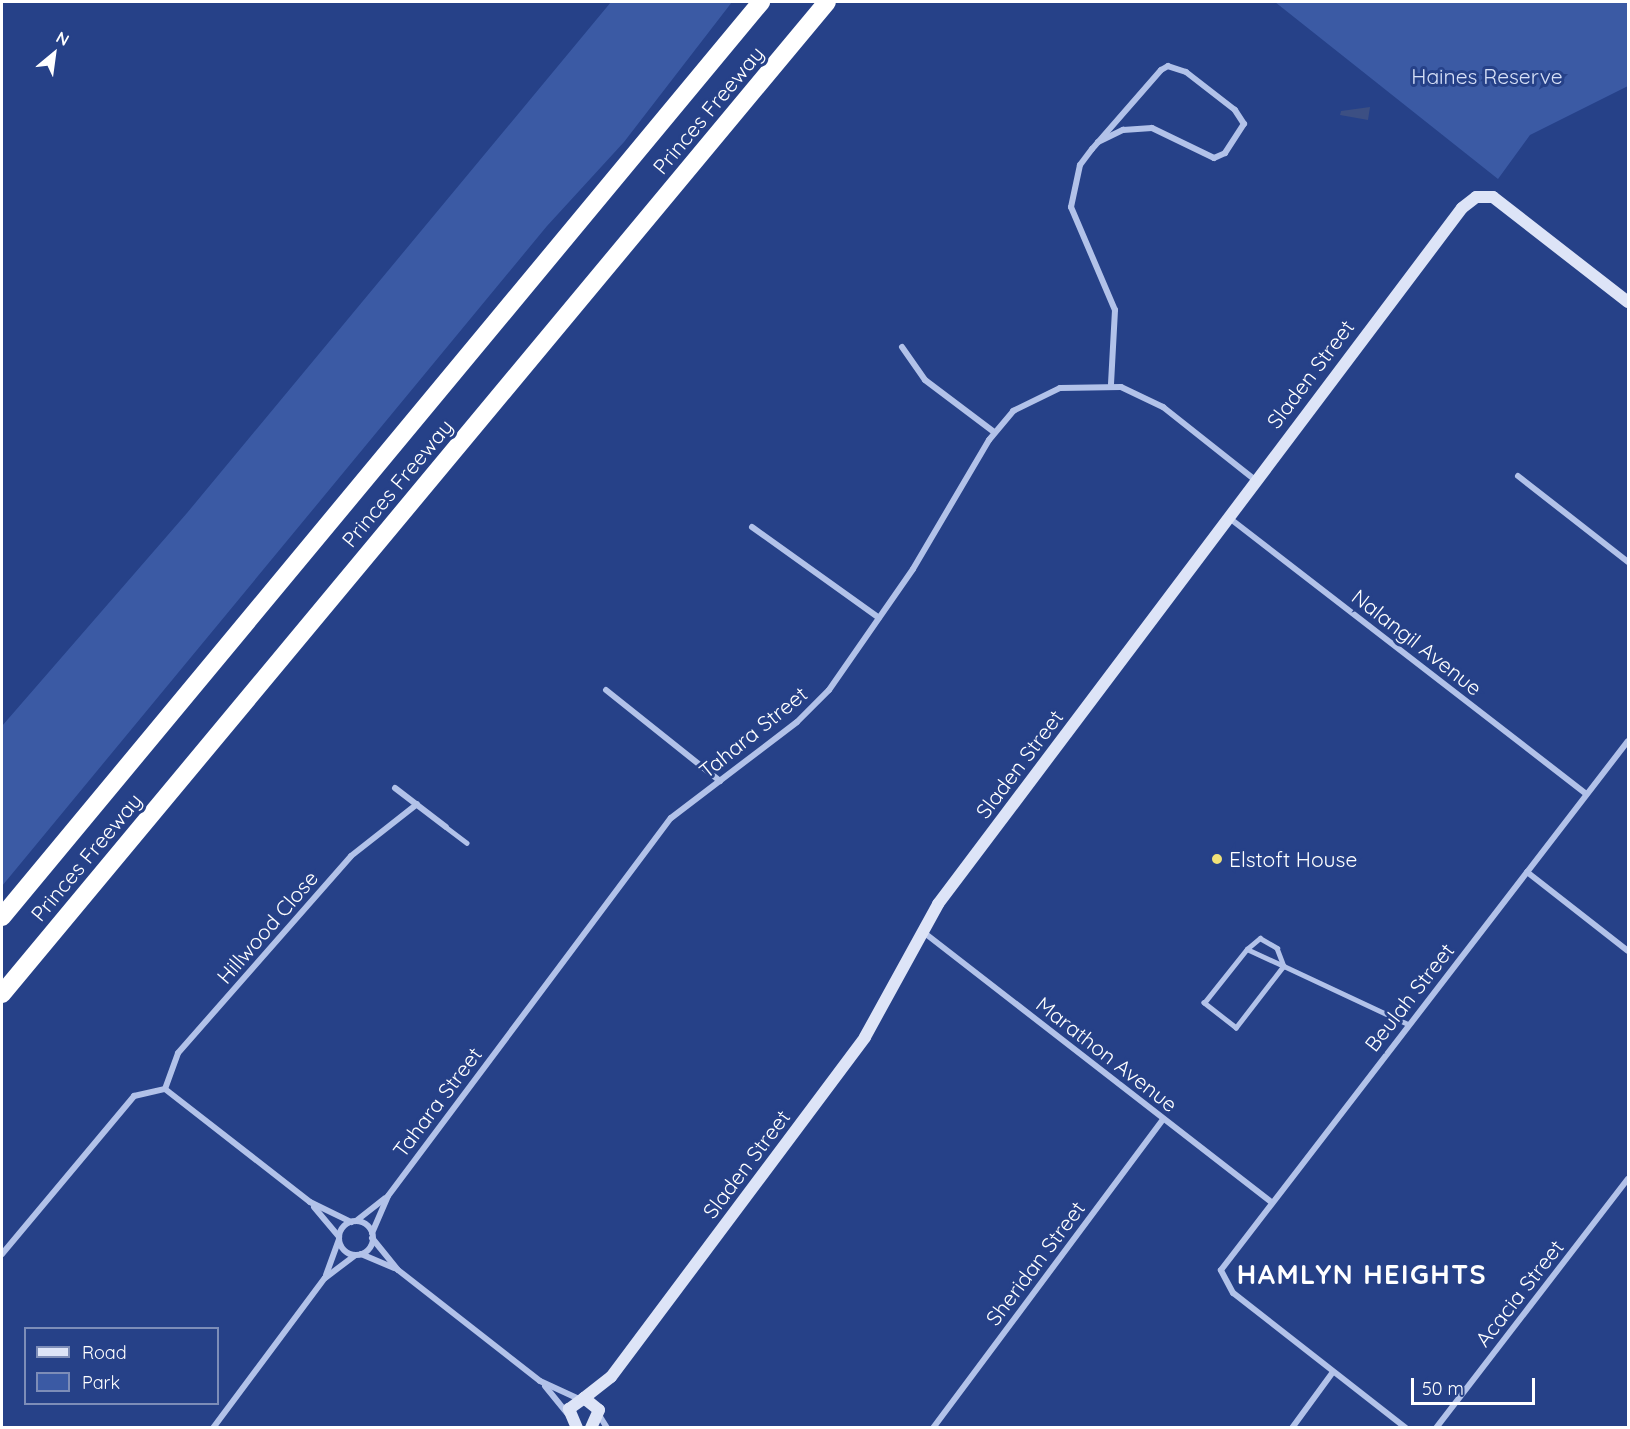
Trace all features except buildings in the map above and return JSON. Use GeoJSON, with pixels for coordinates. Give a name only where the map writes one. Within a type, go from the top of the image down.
{"type":"FeatureCollection","features":[{"type":"Feature","properties":{"kind":"highway","name":"Princes Freeway"},"geometry":{"type":"LineString","coordinates":[[2,917],[761,2]]}},
{"type":"Feature","properties":{"kind":"highway","name":"Princes Freeway"},"geometry":{"type":"LineString","coordinates":[[2,994],[827,2]]}},
{"type":"Feature","properties":{"kind":"street"},"geometry":{"type":"LineString","coordinates":[[1098,142],[1119,131],[1148,127],[1175,135],[1214,158],[1226,153],[1244,122],[1172,65],[1098,142],[1076,173],[1071,207],[1115,310],[1111,384]]}},
{"type":"Feature","properties":{"kind":"street","name":"Sladen Street"},"geometry":{"type":"LineString","coordinates":[[570,1422],[582,1399],[611,1377],[872,1027],[922,931],[1228,516],[1462,208],[1485,195],[1629,302]]}},
{"type":"Feature","properties":{"kind":"street"},"geometry":{"type":"LineString","coordinates":[[902,347],[925,380],[994,432]]}},
{"type":"Feature","properties":{"kind":"street","name":"Tahara Street"},"geometry":{"type":"LineString","coordinates":[[358,1255],[372,1235],[388,1196],[671,818],[720,781],[829,690],[879,618],[994,432],[1013,411],[1041,394],[1071,386],[1111,384],[1155,402],[1255,480]]}},
{"type":"Feature","properties":{"kind":"street"},"geometry":{"type":"LineString","coordinates":[[1518,476],[1629,562]]}},
{"type":"Feature","properties":{"kind":"street","name":"Nalangil Avenue"},"geometry":{"type":"LineString","coordinates":[[1228,516],[1587,794]]}},
{"type":"Feature","properties":{"kind":"street"},"geometry":{"type":"LineString","coordinates":[[753,527],[879,618]]}},
{"type":"Feature","properties":{"kind":"street"},"geometry":{"type":"LineString","coordinates":[[606,690],[720,781]]}},
{"type":"Feature","properties":{"kind":"street","name":"Beulah Street"},"geometry":{"type":"LineString","coordinates":[[1333,1372],[1233,1293],[1221,1275],[1231,1253],[1629,741]]}},
{"type":"Feature","properties":{"kind":"street"},"geometry":{"type":"LineString","coordinates":[[395,788],[446,826]]}},
{"type":"Feature","properties":{"kind":"street","name":"Hillwood Close"},"geometry":{"type":"LineString","coordinates":[[165,1089],[178,1053],[351,856],[417,804]]}},
{"type":"Feature","properties":{"kind":"street"},"geometry":{"type":"LineString","coordinates":[[1527,872],[1629,951]]}},
{"type":"Feature","properties":{"kind":"street","name":"Marathon Avenue"},"geometry":{"type":"LineString","coordinates":[[922,931],[1272,1202]]}},
{"type":"Feature","properties":{"kind":"street"},"geometry":{"type":"LineString","coordinates":[[2,1254],[134,1096],[165,1089],[310,1202],[353,1222],[372,1235],[398,1269],[540,1381],[582,1399],[599,1412],[607,1428]]}},
{"type":"Feature","properties":{"kind":"street","name":"Sheridan Street"},"geometry":{"type":"LineString","coordinates":[[933,1428],[1163,1119]]}},
{"type":"Feature","properties":{"kind":"street","name":"Acacia Street"},"geometry":{"type":"LineString","coordinates":[[1436,1428],[1629,1179]]}},
{"type":"Feature","properties":{"kind":"street","name":"Tahara Street"},"geometry":{"type":"LineString","coordinates":[[339,1238],[353,1222],[388,1196]]}},
{"type":"Feature","properties":{"kind":"street"},"geometry":{"type":"LineString","coordinates":[[310,1202],[339,1238],[342,1248],[398,1269]]}},
{"type":"Feature","properties":{"kind":"street"},"geometry":{"type":"LineString","coordinates":[[213,1428],[325,1278],[339,1238]]}},
{"type":"Feature","properties":{"kind":"street"},"geometry":{"type":"LineString","coordinates":[[325,1278],[358,1255]]}},
{"type":"Feature","properties":{"kind":"street"},"geometry":{"type":"LineString","coordinates":[[1292,1428],[1333,1372],[1406,1428]]}},
{"type":"Feature","properties":{"kind":"street","name":"Sladen Street"},"geometry":{"type":"LineString","coordinates":[[591,1428],[611,1377]]}},
{"type":"Feature","properties":{"kind":"street"},"geometry":{"type":"LineString","coordinates":[[540,1381],[570,1422]]}},
{"type":"Feature","properties":{"kind":"lane"},"geometry":{"type":"LineString","coordinates":[[446,826],[467,843]]}},
{"type":"Feature","properties":{"kind":"lane"},"geometry":{"type":"LineString","coordinates":[[1260,938],[1278,948],[1284,966],[1236,1028],[1204,1004],[1247,949],[1260,938]]}},
{"type":"Feature","properties":{"kind":"lane"},"geometry":{"type":"LineString","coordinates":[[1247,949],[1408,1024]]}},
{"type":"Feature","properties":{"kind":"green space"},"geometry":{"type":"Polygon","coordinates":[[[611,2],[732,2],[624,142],[547,226],[2,886],[2,726],[187,513],[611,2]]]}},
{"type":"Feature","properties":{"kind":"green space","name":"Haines Reserve"},"geometry":{"type":"Polygon","coordinates":[[[1275,2],[1628,2],[1628,86],[1530,135],[1498,179],[1275,2]]]}},
{"type":"Feature","properties":{"kind":"shaded area"},"geometry":{"type":"Polygon","coordinates":[[[1370,107],[1368,120],[1340,115],[1341,111],[1370,107]]]}},
{"type":"Feature","properties":{"kind":"place","name":"Elstoft House"},"geometry":{"type":"Point","coordinates":[1217,859]}},
{"type":"Feature","properties":{"kind":"district","name":"HAMLYN HEIGHTS"},"geometry":{"type":"Point","coordinates":[1362,1275]}}]}
